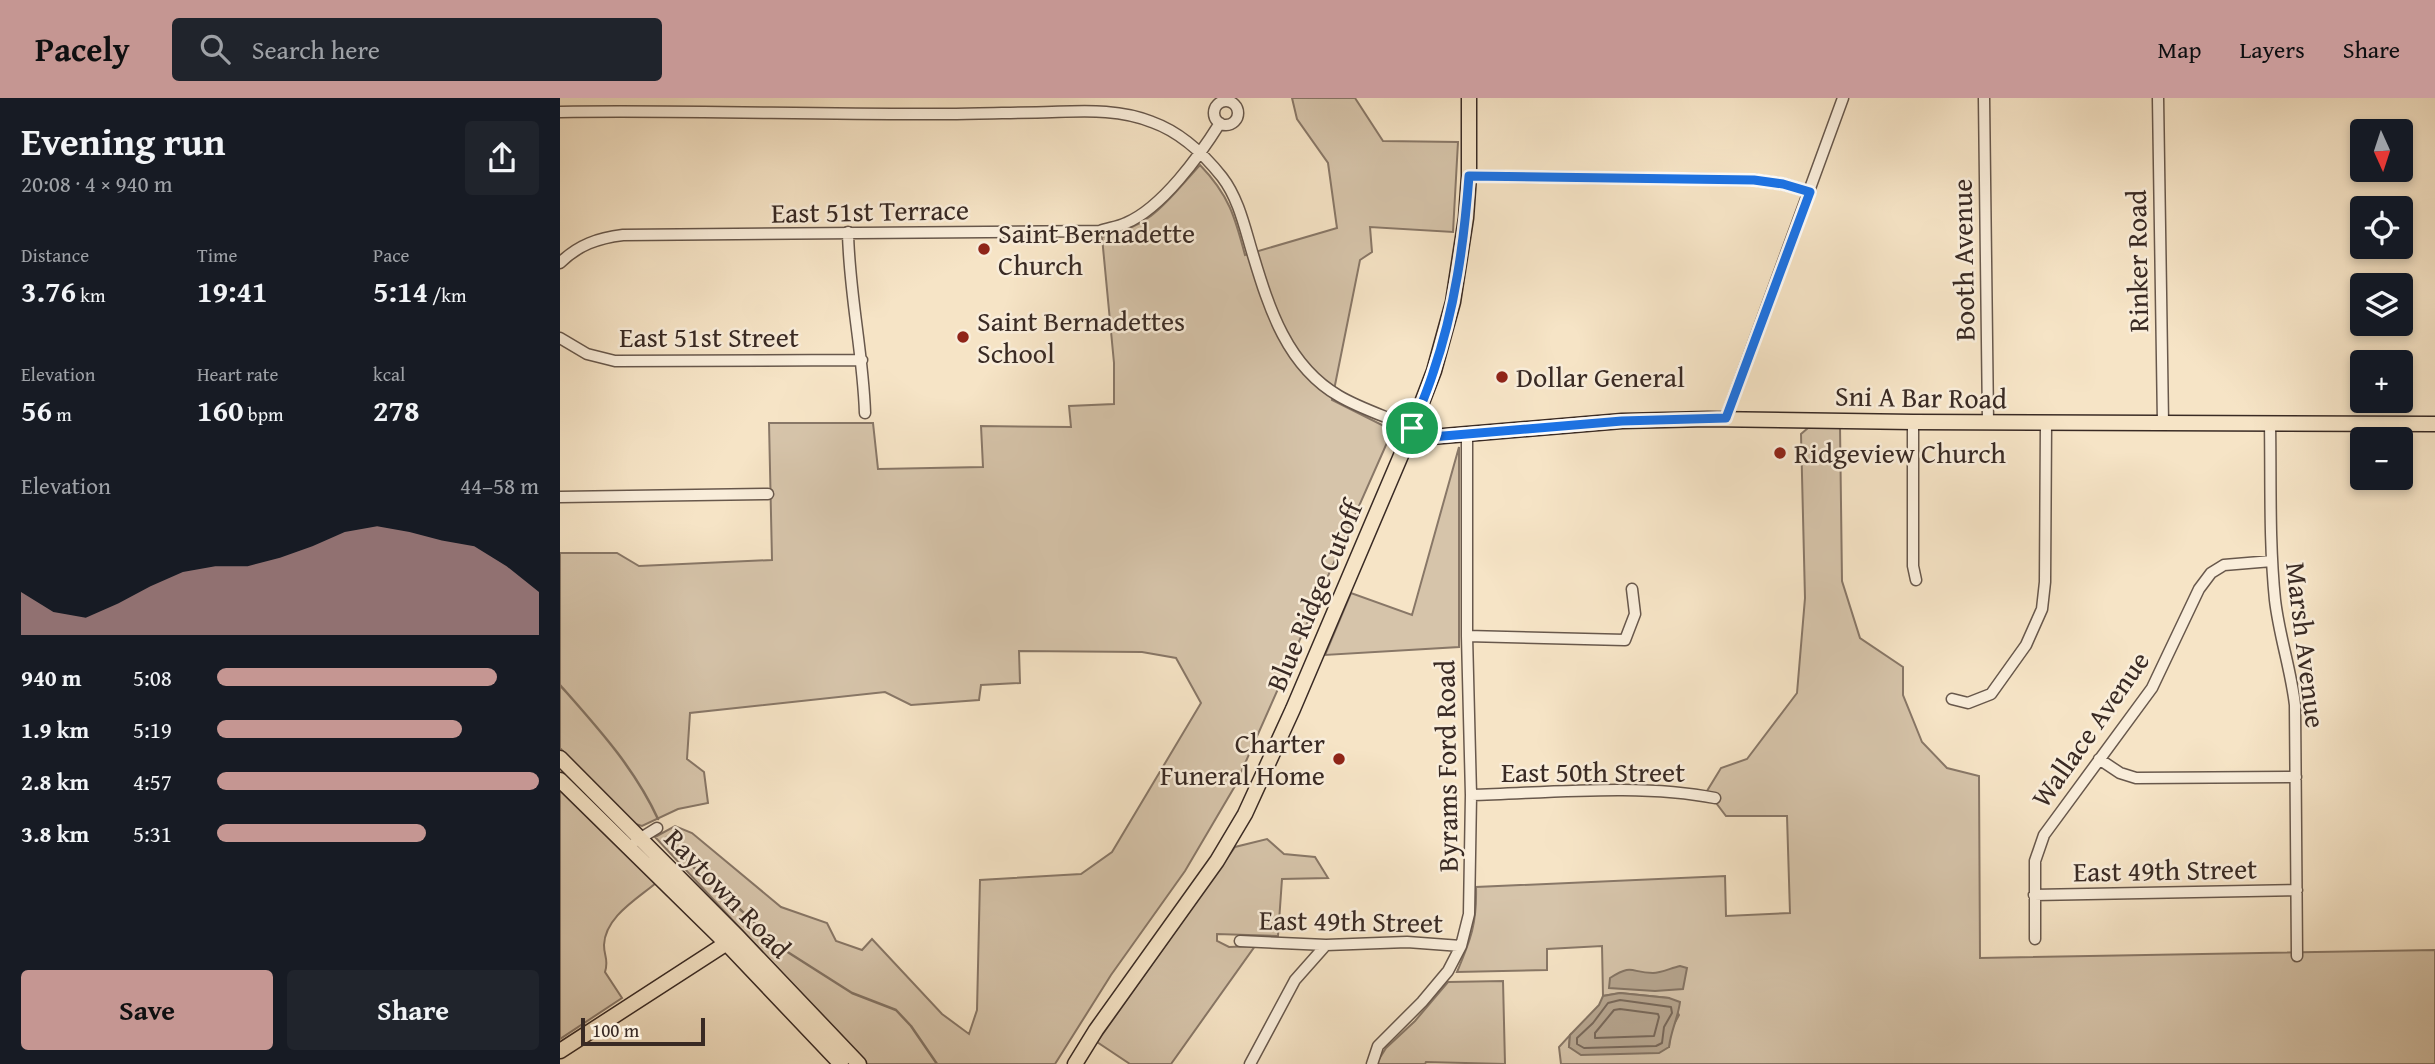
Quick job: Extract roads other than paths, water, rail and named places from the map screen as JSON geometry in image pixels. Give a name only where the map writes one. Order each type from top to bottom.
[{"type":"main road","name":"Blue Ridge Cutoff","points":[[1075,1064],[1096,1030],[1217,861],[1245,814],[1293,709],[1410,433],[1434,371],[1453,302],[1462,253],[1469,176],[1469,98]]},
{"type":"main road","name":"Sni A Bar Road","points":[[1410,433],[1467,434],[1622,421],[1726,418],[1913,422],[2435,424]]},
{"type":"main road","name":"Raytown Road","points":[[560,758],[634,842],[859,1064]]},
{"type":"main road","name":"Raytown Road","points":[[560,780],[634,842]]},
{"type":"main road","name":"Raytown Road","points":[[732,940],[841,1064]]},
{"type":"main road","points":[[560,1051],[732,940]]},
{"type":"street","points":[[1092,98],[1092,111]]},
{"type":"street","points":[[1726,418],[1843,98]]},
{"type":"street","name":"Booth Avenue","points":[[1984,98],[1988,422]]},
{"type":"street","name":"Rinker Road","points":[[2158,98],[2162,423]]},
{"type":"street","name":"Sni A Bar Road","points":[[560,112],[950,114],[1092,111],[1151,121],[1179,135],[1201,153],[1223,178],[1239,207],[1268,303],[1280,332],[1293,353],[1314,376],[1338,395],[1410,433]]},
{"type":"street","name":"East 51st Terrace","points":[[560,263],[580,246],[601,238],[623,235],[1100,231],[1126,223],[1147,211],[1201,153],[1220,123]]},
{"type":"street","points":[[1469,176],[1754,180],[1783,184],[1810,192]]},
{"type":"street","points":[[848,232],[852,302],[862,360],[865,413]]},
{"type":"street","name":"East 51st Street","points":[[560,338],[587,354],[615,361],[862,360]]},
{"type":"street","points":[[1913,422],[1913,566],[1916,580]]},
{"type":"street","points":[[1952,699],[1968,703],[1991,694],[2025,645],[2042,608],[2045,582],[2046,423]]},
{"type":"street","name":"Marsh Avenue","points":[[2270,423],[2275,604],[2292,678],[2295,705],[2297,956]]},
{"type":"street","name":"Byrams Ford Road","points":[[1372,1064],[1378,1046],[1422,1002],[1448,971],[1461,946],[1469,914],[1471,795],[1467,636],[1467,434]]},
{"type":"street","points":[[560,497],[768,494]]},
{"type":"street","name":"Wallace Avenue","points":[[2035,939],[2035,861],[2044,835],[2152,688],[2199,589],[2210,573],[2224,565],[2272,561]]},
{"type":"street","points":[[1467,636],[1625,639],[1635,614],[1632,589]]},
{"type":"street","points":[[2099,759],[2120,773],[2136,778],[2296,777]]},
{"type":"street","name":"East 50th Street","points":[[1471,795],[1644,790],[1689,792],[1715,798]]},
{"type":"street","points":[[634,842],[657,828]]},
{"type":"street","name":"East 49th Street","points":[[2034,895],[2297,890]]},
{"type":"street","name":"East 49th Street","points":[[1240,941],[1326,944],[1407,942],[1461,946]]},
{"type":"street","points":[[1250,1064],[1294,981],[1326,944]]},
{"type":"water","points":[[1680,966],[1687,968],[1683,989],[1655,991],[1609,988],[1610,978],[1624,971],[1656,973]]},
{"type":"water","points":[[1620,993],[1669,998],[1680,1002],[1669,1047],[1659,1053],[1581,1055],[1569,1047],[1570,1035],[1599,1005],[1603,996]]},
{"type":"waterway","points":[[560,685],[626,765],[658,819]]},
{"type":"waterway","points":[[667,837],[690,864],[786,951],[852,993],[896,1010],[911,1026],[937,1064]]},
{"type":"place","name":"Saint Bernadette Church","points":[[984,249]]},
{"type":"place","name":"Saint Bernadettes School","points":[[963,337]]},
{"type":"place","name":"Dollar General","points":[[1502,377]]},
{"type":"place","name":"Ridgeview Church","points":[[1780,453]]},
{"type":"place","name":"Charter Funeral Home","points":[[1339,759]]}]
